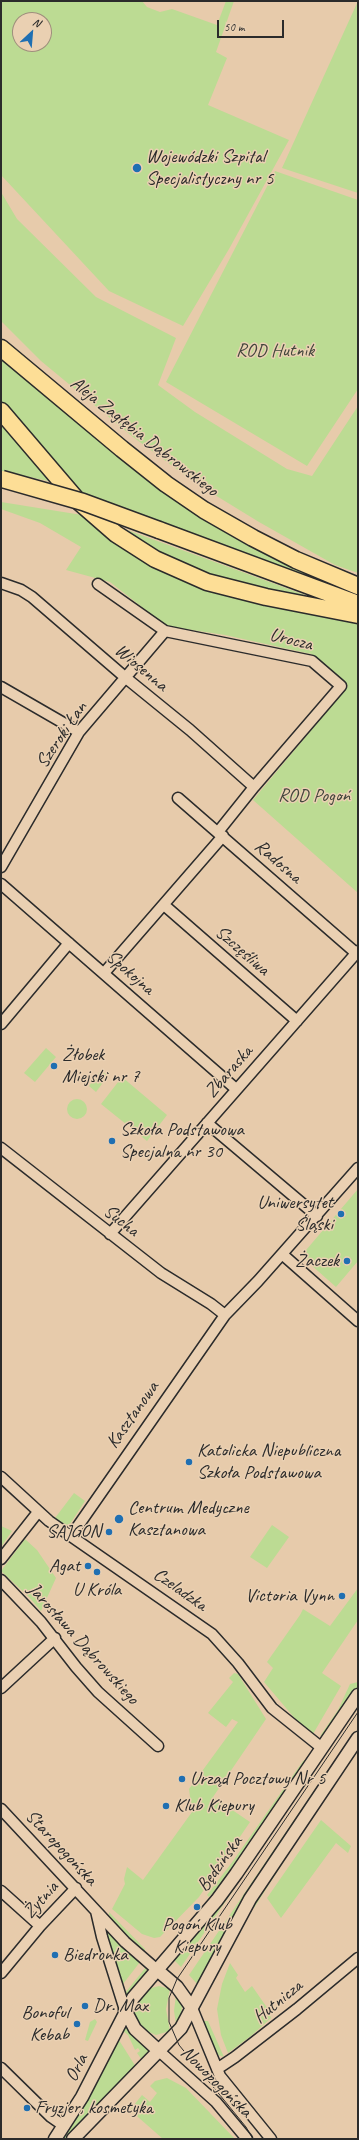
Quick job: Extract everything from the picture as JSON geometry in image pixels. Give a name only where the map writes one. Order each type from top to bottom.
[{"type":"main road","points":[[1,340],[30,373]]},
{"type":"main road","name":"Aleja Zagłębia Dąbrowskiego","points":[[1,348],[166,484],[204,510],[296,560],[358,586]]},
{"type":"main road","points":[[1,411],[77,500],[116,534],[139,550],[174,568],[207,582],[266,597],[358,615]]},
{"type":"main road","points":[[2,479],[83,502],[358,604]]},
{"type":"street","name":"Wiosenna","points":[[1,583],[21,590],[32,597],[254,786]]},
{"type":"street","name":"Urocza","points":[[98,584],[164,630],[312,660],[341,686],[254,786],[220,834],[164,905],[104,973]]},
{"type":"street","name":"Szeroki Łan","points":[[1,867],[79,732],[126,678],[164,630]]},
{"type":"street","points":[[1,687],[79,732]]},
{"type":"street","name":"Radosna","points":[[178,798],[357,952]]},
{"type":"street","name":"Spokojna","points":[[1,884],[236,1089]]},
{"type":"street","name":"Szczęśliwa","points":[[164,905],[296,1021]]},
{"type":"street","points":[[1,1024],[69,943]]},
{"type":"street","name":"Zbaraska","points":[[110,1234],[357,952]]},
{"type":"street","points":[[207,1123],[317,1216]]},
{"type":"street","name":"Sucha","points":[[1,1148],[161,1274],[211,1304],[225,1315]]},
{"type":"street","name":"Kasztanowa","points":[[71,1536],[225,1315],[317,1216],[358,1168]]},
{"type":"street","points":[[282,1254],[358,1321]]},
{"type":"street","name":"Czeladzka","points":[[1,1477],[38,1512],[212,1634],[238,1662],[272,1708],[322,1748]]},
{"type":"street","points":[[1,1559],[38,1512]]},
{"type":"street","name":"Jarosława Dąbrowskiego","points":[[1,1580],[24,1603],[98,1692],[158,1746]]},
{"type":"street","points":[[1,1688],[54,1638]]},
{"type":"street","name":"Będzińska","points":[[125,2010],[156,1969],[217,1900],[358,1695]]},
{"type":"street","points":[[73,2139],[181,2028],[248,1902],[358,1738]]},
{"type":"street","name":"Staropogońska","points":[[1,1809],[125,1942],[156,1969]]},
{"type":"street","name":"Żytnia","points":[[1,1973],[40,1926],[76,1888]]},
{"type":"street","points":[[1,1891],[40,1926]]},
{"type":"street","name":"Staropogońska","points":[[96,1910],[102,1937],[125,2010]]},
{"type":"street","name":"Hutnicza","points":[[217,2069],[297,2009],[358,1958]]},
{"type":"street","points":[[156,1969],[178,1987],[192,2008]]},
{"type":"street","name":"Nowopogońska","points":[[192,2008],[217,2069],[226,2085],[271,2139]]},
{"type":"street","points":[[125,2010],[135,2029],[159,2051]]},
{"type":"street","name":"Orla","points":[[55,2139],[82,2097],[125,2010]]},
{"type":"street","name":"Nowopogońska","points":[[159,2051],[216,2102],[247,2139]]},
{"type":"street","points":[[1,2068],[50,2117],[64,2126]]},
{"type":"green space","name":"Wojewódzki Szpital Specjalistyczny nr 5","points":[[1,1],[142,1],[147,7],[160,12],[172,9],[217,25],[226,1],[234,1],[216,52],[227,58],[208,105],[289,140],[229,249],[183,326],[109,291],[1,175]]},
{"type":"green space","points":[[358,1],[358,193],[282,168]]},
{"type":"green space","name":"ROD Hutnik","points":[[275,171],[358,200],[358,389],[307,466],[166,382]]},
{"type":"green space","points":[[1,192],[17,219],[96,297],[176,338],[158,385],[195,412],[287,469],[312,476],[358,406],[358,573],[335,565],[259,522],[197,484],[133,437],[41,361],[1,321]]},
{"type":"green space","points":[[1,355],[175,498],[358,592],[358,598],[192,536],[147,516],[75,491],[33,437],[1,403]]},
{"type":"green space","points":[[1,420],[53,482],[1,471]]},
{"type":"green space","name":"ROD Pogoń","points":[[1,502],[82,515],[132,554],[358,619],[358,893],[253,800],[348,686],[311,654],[225,635],[166,626],[110,582],[66,570],[81,547],[40,523],[1,509]]},
{"type":"green space","points":[[119,527],[308,596],[312,599],[260,591],[183,568]]},
{"type":"green space","points":[[46,1048],[56,1057],[35,1082],[24,1073]]},
{"type":"green space","points":[[101,1070],[108,1076],[96,1092],[89,1086]]},
{"type":"green space","points":[[122,1077],[167,1115],[147,1141],[101,1104]]},
{"type":"green space","points":[[73,1099],[81,1099],[87,1105],[87,1113],[81,1119],[73,1119],[67,1113],[67,1105]]},
{"type":"green space","name":"Uniwersytet Śląski","points":[[358,1189],[358,1261],[336,1287],[301,1256]]},
{"type":"green space","points":[[74,1493],[85,1501],[70,1524],[66,1525],[55,1518]]},
{"type":"green space","points":[[272,1525],[289,1537],[267,1568],[250,1557]]},
{"type":"green space","points":[[1,1526],[12,1531],[1,1547]]},
{"type":"green space","points":[[25,1539],[37,1550],[56,1578],[41,1611],[29,1597],[1,1571]]},
{"type":"green space","points":[[358,1588],[358,1620],[322,1673],[341,1686],[313,1734],[297,1721],[264,1682],[273,1668],[267,1662],[303,1609],[330,1626]]},
{"type":"green space","points":[[234,1673],[238,1674],[266,1719],[213,1797],[250,1822],[199,1897],[160,1937],[154,1938],[142,1934],[112,1909],[125,1884],[124,1879],[127,1867],[143,1880],[192,1812],[189,1789],[238,1722],[232,1719],[226,1727],[208,1713],[233,1682],[229,1678]]},
{"type":"green space","points":[[358,1682],[358,1686],[326,1733],[320,1736],[338,1710],[350,1684]]},
{"type":"green space","points":[[307,1759],[225,1880],[209,1897],[207,1895],[233,1861],[303,1761]]},
{"type":"green space","points":[[316,1766],[317,1767],[181,1967],[173,1959]]},
{"type":"green space","points":[[326,1773],[327,1774],[247,1894],[198,1985],[189,1975]]},
{"type":"green space","points":[[321,1820],[351,1846],[348,1853],[336,1843],[281,1918],[267,1898]]},
{"type":"green space","points":[[283,1860],[284,1861],[254,1908],[254,1903]]},
{"type":"green space","points":[[109,1912],[145,1949],[145,1951],[118,1927],[109,1915]]},
{"type":"green space","points":[[101,1924],[140,1962],[123,1984],[108,1942]]},
{"type":"green space","points":[[230,1963],[238,1975],[236,1978],[245,1992],[252,1986],[268,2009],[271,2018],[251,2036],[228,2053],[221,2035],[217,2009],[222,1984]]},
{"type":"green space","points":[[146,1967],[147,1972],[127,1997],[125,1993]]},
{"type":"green space","points":[[159,1986],[170,1989],[166,2009],[170,2031],[156,2035],[142,2029],[134,2018],[134,2009],[148,1989]]},
{"type":"green space","points":[[176,1995],[180,1999],[182,2006],[181,2015],[176,2024],[174,2011]]},
{"type":"green space","points":[[95,2019],[97,2022],[88,2041],[85,2040],[90,2022]]},
{"type":"green space","points":[[203,2021],[208,2021],[224,2057],[218,2055],[215,2051]]},
{"type":"green space","points":[[124,2026],[150,2050],[142,2060],[137,2053],[140,2051],[138,2048],[135,2050],[128,2035],[122,2030]]},
{"type":"green space","points":[[117,2037],[136,2067],[66,2139],[61,2139]]},
{"type":"green space","points":[[167,2078],[186,2088],[235,2139],[163,2139],[130,2110],[142,2095],[150,2102],[157,2093],[150,2086],[155,2081]]},
{"type":"tram line","points":[[253,2139],[246,2127],[179,2045],[169,2022],[169,1998],[177,1979],[358,1712]]},
{"type":"place","name":"Wojewódzki Szpital Specjalistyczny nr 5","points":[[137,168]]},
{"type":"place","name":"Żłobek Miejski nr 7","points":[[54,1066]]},
{"type":"place","name":"Szkoła Podstawowa Specjalna nr 30","points":[[112,1141]]},
{"type":"place","name":"Uniwersytet Śląski","points":[[341,1214]]},
{"type":"place","name":"Żaczek","points":[[347,1261]]},
{"type":"place","name":"Katolicka Niepubliczna Szkoła Podstawowa","points":[[189,1462]]},
{"type":"place","name":"Centrum Medyczne Kasztanowa","points":[[119,1519]]},
{"type":"place","name":"SAJGON","points":[[109,1532]]},
{"type":"place","name":"Agat","points":[[88,1566]]},
{"type":"place","name":"U Króla","points":[[97,1572]]},
{"type":"place","name":"Victoria Vynn","points":[[342,1596]]},
{"type":"place","name":"Urząd Pocztowy Nr 5","points":[[182,1779]]},
{"type":"place","name":"Klub Kiepury","points":[[166,1806]]},
{"type":"place","name":"Pogoń Klub Kiepury","points":[[197,1907]]},
{"type":"place","name":"Biedronka","points":[[55,1955]]},
{"type":"place","name":"Dr. Max","points":[[85,2006]]},
{"type":"place","name":"Bonoful Kebab","points":[[77,2024]]},
{"type":"place","name":"Fryzjer, kosmetyka","points":[[27,2108]]}]
